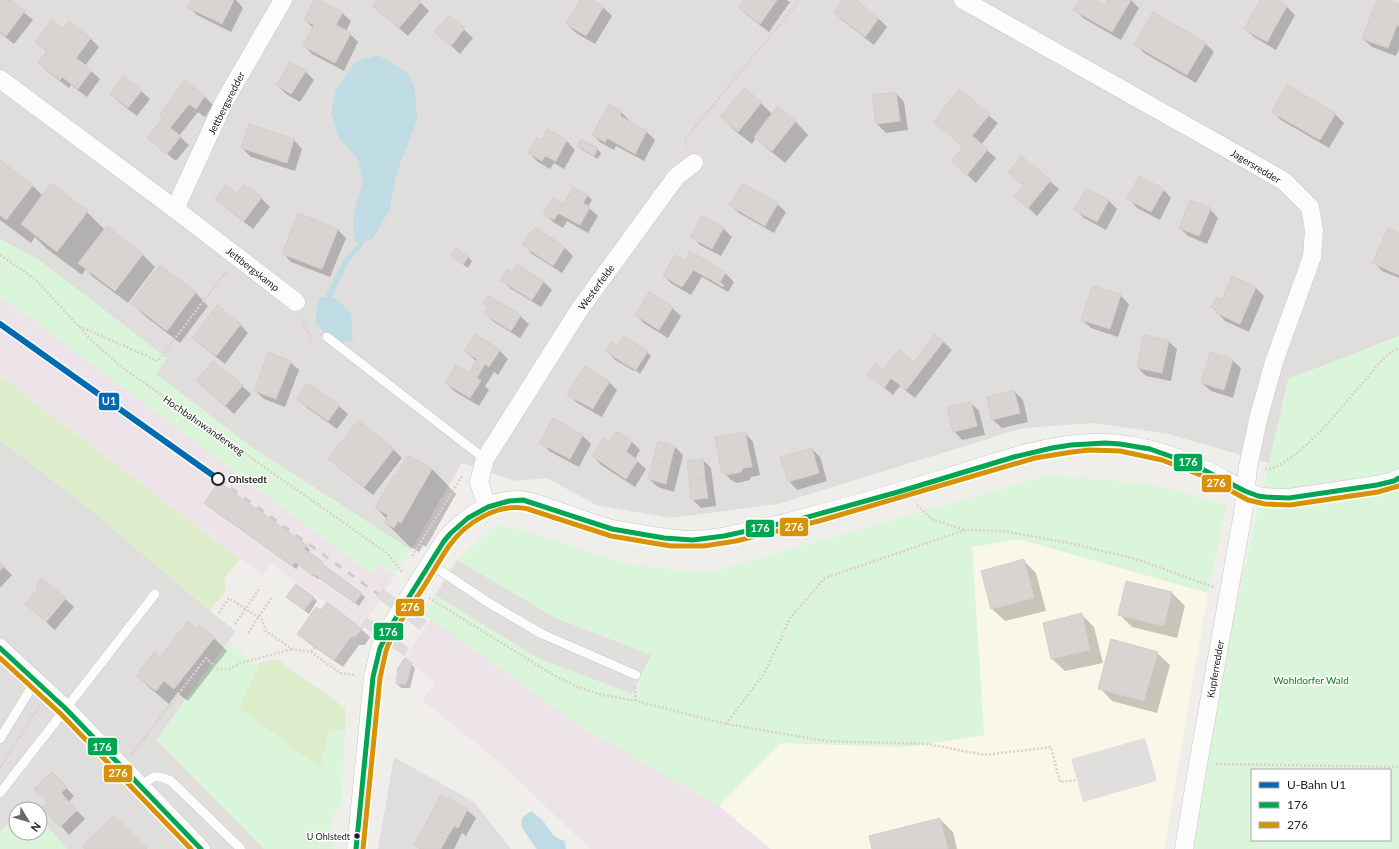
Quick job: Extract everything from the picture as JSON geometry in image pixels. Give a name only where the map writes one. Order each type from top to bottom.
[{"type":"street","name":"Jettbergsredder","points":[[175,209],[224,102],[283,0]]},
{"type":"street","name":"Jagersredder","points":[[963,0],[1256,164],[1284,181],[1310,207],[1314,230],[1312,257],[1274,362],[1258,420],[1248,467],[1245,490]]},
{"type":"street","name":"Jettbergskamp","points":[[0,79],[175,209],[296,302]]},
{"type":"street","name":"Westerfelde","points":[[487,507],[479,482],[484,462],[579,310],[676,177],[694,164]]},
{"type":"street","points":[[356,849],[372,677],[382,643],[414,586],[453,531],[474,514],[487,507],[504,502],[520,500],[532,502],[607,528],[693,540],[720,537],[764,528],[904,491],[984,465],[1035,451],[1090,443],[1135,446],[1167,454],[1205,470],[1258,496],[1274,498],[1289,498],[1377,485],[1394,481],[1399,478]]},
{"type":"street","name":"Kupferredder","points":[[1184,849],[1243,513],[1245,490]]},
{"type":"street","points":[[0,648],[66,709],[201,849]]},
{"type":"lane","points":[[326,337],[484,462]]},
{"type":"lane","points":[[429,563],[489,603],[542,634],[636,675]]},
{"type":"lane","points":[[0,793],[155,594]]},
{"type":"lane","points":[[0,739],[36,680]]},
{"type":"lane","points":[[142,787],[152,777],[159,776],[171,781],[241,849]]},
{"type":"path","points":[[694,164],[685,139],[800,0]]},
{"type":"path","name":"Hochbahnwanderweg","points":[[0,255],[35,279],[93,342],[122,368],[388,553],[414,586],[430,598],[556,676],[578,687],[603,695],[636,701],[726,724],[827,741],[927,744],[985,755],[1051,746],[1060,782],[1077,780]]},
{"type":"path","points":[[77,325],[158,361],[237,257]]},
{"type":"path","points":[[296,302],[305,327],[316,346],[326,337]]},
{"type":"path","points":[[1248,467],[1269,470],[1286,461],[1305,446],[1382,360],[1399,348]]},
{"type":"path","points":[[411,558],[460,477],[484,462]]},
{"type":"path","points":[[904,491],[932,519],[965,530],[1004,531],[1074,544],[1139,560],[1229,593]]},
{"type":"path","points":[[726,724],[763,675],[790,618],[825,578],[965,530]]},
{"type":"path","points":[[235,624],[260,588]]},
{"type":"path","points":[[248,633],[272,597]]},
{"type":"path","points":[[219,613],[229,598],[262,620],[266,631],[292,649]]},
{"type":"path","points":[[311,652],[315,647]]},
{"type":"path","points":[[122,766],[206,658],[218,669],[229,669],[242,663],[292,649],[311,652],[340,673],[372,677]]},
{"type":"path","points":[[0,768],[39,706],[49,693]]},
{"type":"path","points":[[1198,764],[1399,766]]},
{"type":"shaded area","points":[[0,0],[1399,0],[1399,336],[1289,379],[1269,463],[1168,434],[1094,423],[1023,428],[778,504],[670,518],[596,505],[547,478],[516,481],[462,463],[411,550],[250,446],[156,374],[166,358],[39,260],[0,239]]},
{"type":"shaded area","points":[[0,298],[35,321],[371,574],[378,564],[395,575],[363,627],[361,628],[327,602],[271,564],[262,575],[0,376]]},
{"type":"shaded area","points":[[0,440],[91,510],[210,611],[236,631],[156,740],[264,849],[67,849],[48,827],[48,801],[8,801],[8,823],[0,832]]},
{"type":"shaded area","points":[[1019,539],[1208,593],[1164,849],[771,849],[719,806],[781,743],[906,747],[984,735],[972,547]]},
{"type":"shaded area","points":[[457,560],[556,618],[651,655],[632,694],[538,658],[435,595]]},
{"type":"shaded area","points":[[145,574],[188,608],[132,678],[115,665],[87,699],[62,678]]},
{"type":"shaded area","points":[[431,618],[585,729],[719,806],[771,849],[590,849],[505,767],[422,700],[435,683],[405,658]]},
{"type":"shaded area","points":[[46,707],[71,735],[6,797],[9,801],[8,823],[0,832],[0,775]]},
{"type":"shaded area","points":[[1145,738],[1157,781],[1083,802],[1071,759]]},
{"type":"shaded area","points":[[166,750],[264,849],[213,849],[146,782],[143,778]]},
{"type":"shaded area","points":[[394,757],[474,802],[511,849],[378,849]]},
{"type":"green space","points":[[0,239],[39,260],[167,358],[156,374],[250,446],[411,550],[395,575],[379,564],[371,574],[35,321],[0,298]]},
{"type":"green space","name":"Wohldorfer Wald","points":[[1399,336],[1399,849],[1181,849],[1288,379]]},
{"type":"green space","points":[[0,376],[240,559],[224,578],[226,590],[210,611],[91,510],[0,440]]},
{"type":"green space","points":[[1049,475],[1153,484],[1227,505],[1208,593],[1019,539],[972,547],[984,735],[906,747],[781,743],[719,806],[585,729],[424,614],[435,595],[538,658],[632,694],[651,655],[556,618],[457,560],[496,525],[527,531],[626,564],[707,573]]},
{"type":"green space","points":[[228,642],[259,666],[239,708],[320,768],[330,729],[345,730],[342,802],[331,821],[334,849],[264,849],[156,740]]},
{"type":"green space","points":[[277,659],[345,708],[345,730],[330,729],[320,768],[238,708],[259,666],[256,664]]},
{"type":"green space","points":[[8,823],[8,841],[48,841],[48,827],[67,849],[0,849],[0,832]]},
{"type":"water","points":[[378,55],[408,73],[415,89],[417,120],[397,172],[389,211],[373,238],[360,245],[355,240],[353,224],[356,205],[363,181],[357,158],[339,138],[331,113],[336,90],[355,62]]},
{"type":"water","points":[[320,297],[336,298],[351,314],[353,340],[337,344],[316,324],[316,311]]},
{"type":"water","points":[[531,811],[543,821],[555,836],[565,841],[566,849],[537,849],[535,847],[521,826],[522,818]]},
{"type":"pier","points":[[382,588],[427,621],[420,630],[376,597]]},
{"type":"pier","points":[[367,617],[409,648],[404,656],[361,625]]},
{"type":"building","points":[[0,0],[11,0],[25,11],[6,36],[0,32]]},
{"type":"building","points":[[191,0],[234,0],[222,24],[187,7]]},
{"type":"building","points":[[314,0],[319,0],[343,12],[336,25],[351,33],[335,63],[303,46],[314,25],[304,20]]},
{"type":"building","points":[[377,0],[419,0],[421,2],[399,28],[372,6]]},
{"type":"building","points":[[580,0],[593,0],[604,6],[586,36],[566,24]]},
{"type":"building","points":[[744,0],[777,0],[760,24],[738,8]]},
{"type":"building","points":[[843,0],[856,0],[879,18],[865,37],[834,13]]},
{"type":"building","points":[[1079,0],[1096,0],[1105,5],[1108,0],[1131,0],[1112,32],[1073,10]]},
{"type":"building","points":[[1260,0],[1277,0],[1287,6],[1267,42],[1244,29]]},
{"type":"building","points":[[1377,0],[1388,0],[1399,4],[1399,26],[1371,15]]},
{"type":"building","points":[[1153,12],[1206,43],[1187,75],[1134,45]]},
{"type":"building","points":[[449,15],[465,28],[451,46],[434,32]]},
{"type":"building","points":[[1371,15],[1397,25],[1388,48],[1362,39]]},
{"type":"building","points":[[52,20],[63,28],[69,21],[91,38],[76,58],[92,70],[78,89],[62,77],[60,80],[38,63],[47,51],[35,42]]},
{"type":"building","points":[[290,62],[306,71],[291,94],[276,85]]},
{"type":"building","points":[[124,76],[142,90],[128,108],[110,94]]},
{"type":"building","points":[[185,80],[205,96],[196,109],[189,104],[170,128],[181,136],[167,154],[147,138],[163,118],[159,115]]},
{"type":"building","points":[[1287,85],[1336,113],[1320,140],[1271,112]]},
{"type":"building","points":[[744,88],[762,102],[750,117],[732,102]]},
{"type":"building","points":[[959,89],[990,114],[972,136],[988,149],[967,175],[951,162],[963,146],[933,122]]},
{"type":"building","points":[[896,92],[900,121],[876,124],[872,95]]},
{"type":"building","points":[[732,102],[750,117],[738,132],[720,117]]},
{"type":"building","points":[[609,104],[622,111],[620,116],[647,131],[635,154],[607,138],[605,142],[592,135]]},
{"type":"building","points":[[778,106],[796,121],[784,136],[766,121]]},
{"type":"building","points":[[766,121],[784,136],[772,151],[754,137]]},
{"type":"building","points":[[249,124],[294,139],[287,163],[241,148]]},
{"type":"building","points":[[547,129],[567,140],[556,161],[545,156],[542,161],[528,153],[537,137],[541,140]]},
{"type":"building","points":[[581,139],[598,148],[594,156],[577,146]]},
{"type":"building","points":[[1021,156],[1051,180],[1028,208],[1014,197],[1023,186],[1008,173]]},
{"type":"building","points":[[0,160],[33,185],[6,220],[0,215]]},
{"type":"building","points":[[1139,176],[1164,189],[1151,212],[1127,199]]},
{"type":"building","points":[[51,183],[88,211],[57,252],[21,224]]},
{"type":"building","points":[[743,183],[778,203],[765,226],[729,205]]},
{"type":"building","points":[[226,184],[237,193],[244,184],[262,197],[244,221],[215,199]]},
{"type":"building","points":[[573,187],[588,195],[583,203],[569,195]]},
{"type":"building","points":[[1086,188],[1109,200],[1097,222],[1074,210]]},
{"type":"building","points":[[569,195],[590,207],[580,225],[558,213],[554,220],[543,214],[553,197],[564,204]]},
{"type":"building","points":[[1190,200],[1211,208],[1199,236],[1179,228]]},
{"type":"building","points":[[298,213],[338,229],[322,269],[282,254]]},
{"type":"building","points":[[702,215],[724,227],[712,249],[690,237]]},
{"type":"building","points":[[107,226],[143,254],[115,291],[78,263]]},
{"type":"building","points":[[535,227],[565,247],[553,266],[522,245]]},
{"type":"building","points":[[1388,228],[1399,233],[1399,275],[1372,263]]},
{"type":"building","points":[[456,248],[468,257],[463,265],[451,256]]},
{"type":"building","points":[[690,251],[726,272],[719,284],[694,269],[682,287],[663,276],[675,255],[685,260]]},
{"type":"building","points":[[517,264],[544,281],[532,300],[500,280],[507,269],[512,272]]},
{"type":"building","points":[[160,265],[196,292],[167,331],[131,303]]},
{"type":"building","points":[[1232,276],[1256,287],[1240,324],[1216,313],[1217,310],[1211,307],[1216,297],[1222,299]]},
{"type":"building","points":[[1092,286],[1121,294],[1110,329],[1081,320]]},
{"type":"building","points":[[649,292],[673,307],[659,330],[635,315]]},
{"type":"building","points":[[488,295],[521,315],[511,331],[484,314],[488,307],[483,303]]},
{"type":"building","points":[[217,305],[241,324],[216,356],[192,338]]},
{"type":"building","points":[[475,334],[500,350],[489,367],[485,364],[481,371],[473,366],[477,359],[464,351]]},
{"type":"building","points":[[935,334],[944,341],[906,390],[891,378],[884,388],[867,374],[875,363],[883,369],[899,350],[914,362]]},
{"type":"building","points":[[1143,335],[1169,340],[1162,373],[1137,368]]},
{"type":"building","points":[[623,336],[637,344],[625,364],[605,351],[611,342],[617,346]]},
{"type":"building","points":[[637,344],[648,351],[636,370],[625,364]]},
{"type":"building","points":[[268,352],[291,361],[276,399],[254,391]]},
{"type":"building","points":[[1210,352],[1233,359],[1224,390],[1201,383]]},
{"type":"building","points":[[213,361],[243,385],[225,406],[196,381]]},
{"type":"building","points":[[456,365],[469,373],[473,366],[481,371],[477,378],[481,381],[470,398],[445,383]]},
{"type":"building","points":[[584,366],[610,381],[601,395],[576,380]]},
{"type":"building","points":[[576,380],[601,395],[593,409],[567,395]]},
{"type":"building","points":[[308,383],[340,405],[328,421],[296,399]]},
{"type":"building","points":[[1014,390],[1020,413],[992,420],[987,397]]},
{"type":"building","points":[[971,402],[977,426],[953,432],[947,407]]},
{"type":"building","points":[[553,418],[583,435],[570,459],[539,443]]},
{"type":"building","points":[[358,420],[394,449],[364,487],[328,459]]},
{"type":"building","points":[[617,431],[632,441],[626,452],[638,460],[626,479],[592,456],[603,438],[610,442]]},
{"type":"building","points":[[745,432],[752,467],[743,468],[741,472],[727,475],[721,472],[715,437]]},
{"type":"building","points":[[658,441],[675,446],[670,465],[653,460]]},
{"type":"building","points":[[812,448],[819,473],[788,482],[780,457]]},
{"type":"building","points":[[408,455],[432,469],[401,523],[398,521],[394,528],[384,522],[388,515],[375,508],[394,475],[396,476]]},
{"type":"building","points":[[703,459],[705,478],[689,480],[687,461]]},
{"type":"building","points":[[653,460],[670,465],[666,484],[648,479]]},
{"type":"building","points":[[705,478],[708,498],[691,500],[689,480]]},
{"type":"building","points":[[219,482],[307,545],[292,566],[204,503]]},
{"type":"building","points":[[304,549],[362,593],[355,603],[314,574],[313,576],[295,562]]},
{"type":"building","points":[[1024,559],[1034,598],[991,609],[981,571]]},
{"type":"building","points":[[0,562],[4,566],[0,571]]},
{"type":"building","points":[[42,578],[66,598],[46,622],[25,604],[38,588],[36,586]]},
{"type":"building","points":[[1126,581],[1172,592],[1164,626],[1118,615]]},
{"type":"building","points":[[296,584],[314,597],[304,610],[286,597]]},
{"type":"building","points":[[327,602],[361,628],[363,627],[356,636],[351,637],[334,660],[297,634],[316,607],[321,610]]},
{"type":"building","points":[[1082,613],[1090,650],[1051,659],[1043,623]]},
{"type":"building","points":[[188,621],[197,628],[199,625],[215,637],[174,689],[164,681],[156,691],[136,676],[154,652],[160,657]]},
{"type":"building","points":[[1111,639],[1158,652],[1144,701],[1098,689]]},
{"type":"building","points":[[405,658],[412,663],[406,684],[396,684],[398,668]]},
{"type":"building","points":[[52,772],[67,787],[61,793],[77,810],[60,827],[48,814],[48,801],[46,801],[34,789]]},
{"type":"building","points":[[441,795],[468,809],[458,828],[454,826],[448,836],[426,823]]},
{"type":"building","points":[[114,815],[147,848],[146,849],[85,849],[82,846]]},
{"type":"building","points":[[940,818],[948,849],[872,849],[869,836]]},
{"type":"building","points":[[426,823],[448,836],[441,849],[421,849],[414,845]]},
{"type":"waterway","points":[[328,298],[346,261],[360,245]]},
{"type":"railway","points":[[218,479],[378,594]]},
{"type":"metro line","name":"U1","points":[[0,324],[218,479]]},
{"type":"transit line","name":"176","points":[[356,849],[373,677],[380,648],[394,621],[444,541],[468,518],[488,507],[509,501],[523,500],[612,529],[664,538],[693,540],[724,536],[797,520],[898,492],[1014,457],[1052,448],[1071,445],[1105,443],[1150,449],[1192,464],[1245,491],[1258,496],[1266,497],[1289,498],[1377,485],[1394,481],[1399,478]]},
{"type":"transit line","name":"276","points":[[363,849],[380,678],[389,643],[442,556],[456,537],[474,522],[495,511],[506,508],[528,509],[611,536],[671,546],[704,546],[736,541],[819,521],[1035,458],[1090,450],[1120,451],[1162,460],[1203,476],[1248,500],[1265,504],[1290,505],[1378,492],[1399,486]]},
{"type":"transit line","name":"176","points":[[0,648],[66,709],[201,849]]},
{"type":"transit line","name":"276","points":[[0,658],[61,714],[191,849]]},
{"type":"place","name":"Ohlstedt","points":[[218,479]]},
{"type":"place","name":"U Ohlstedt","points":[[357,836]]}]
